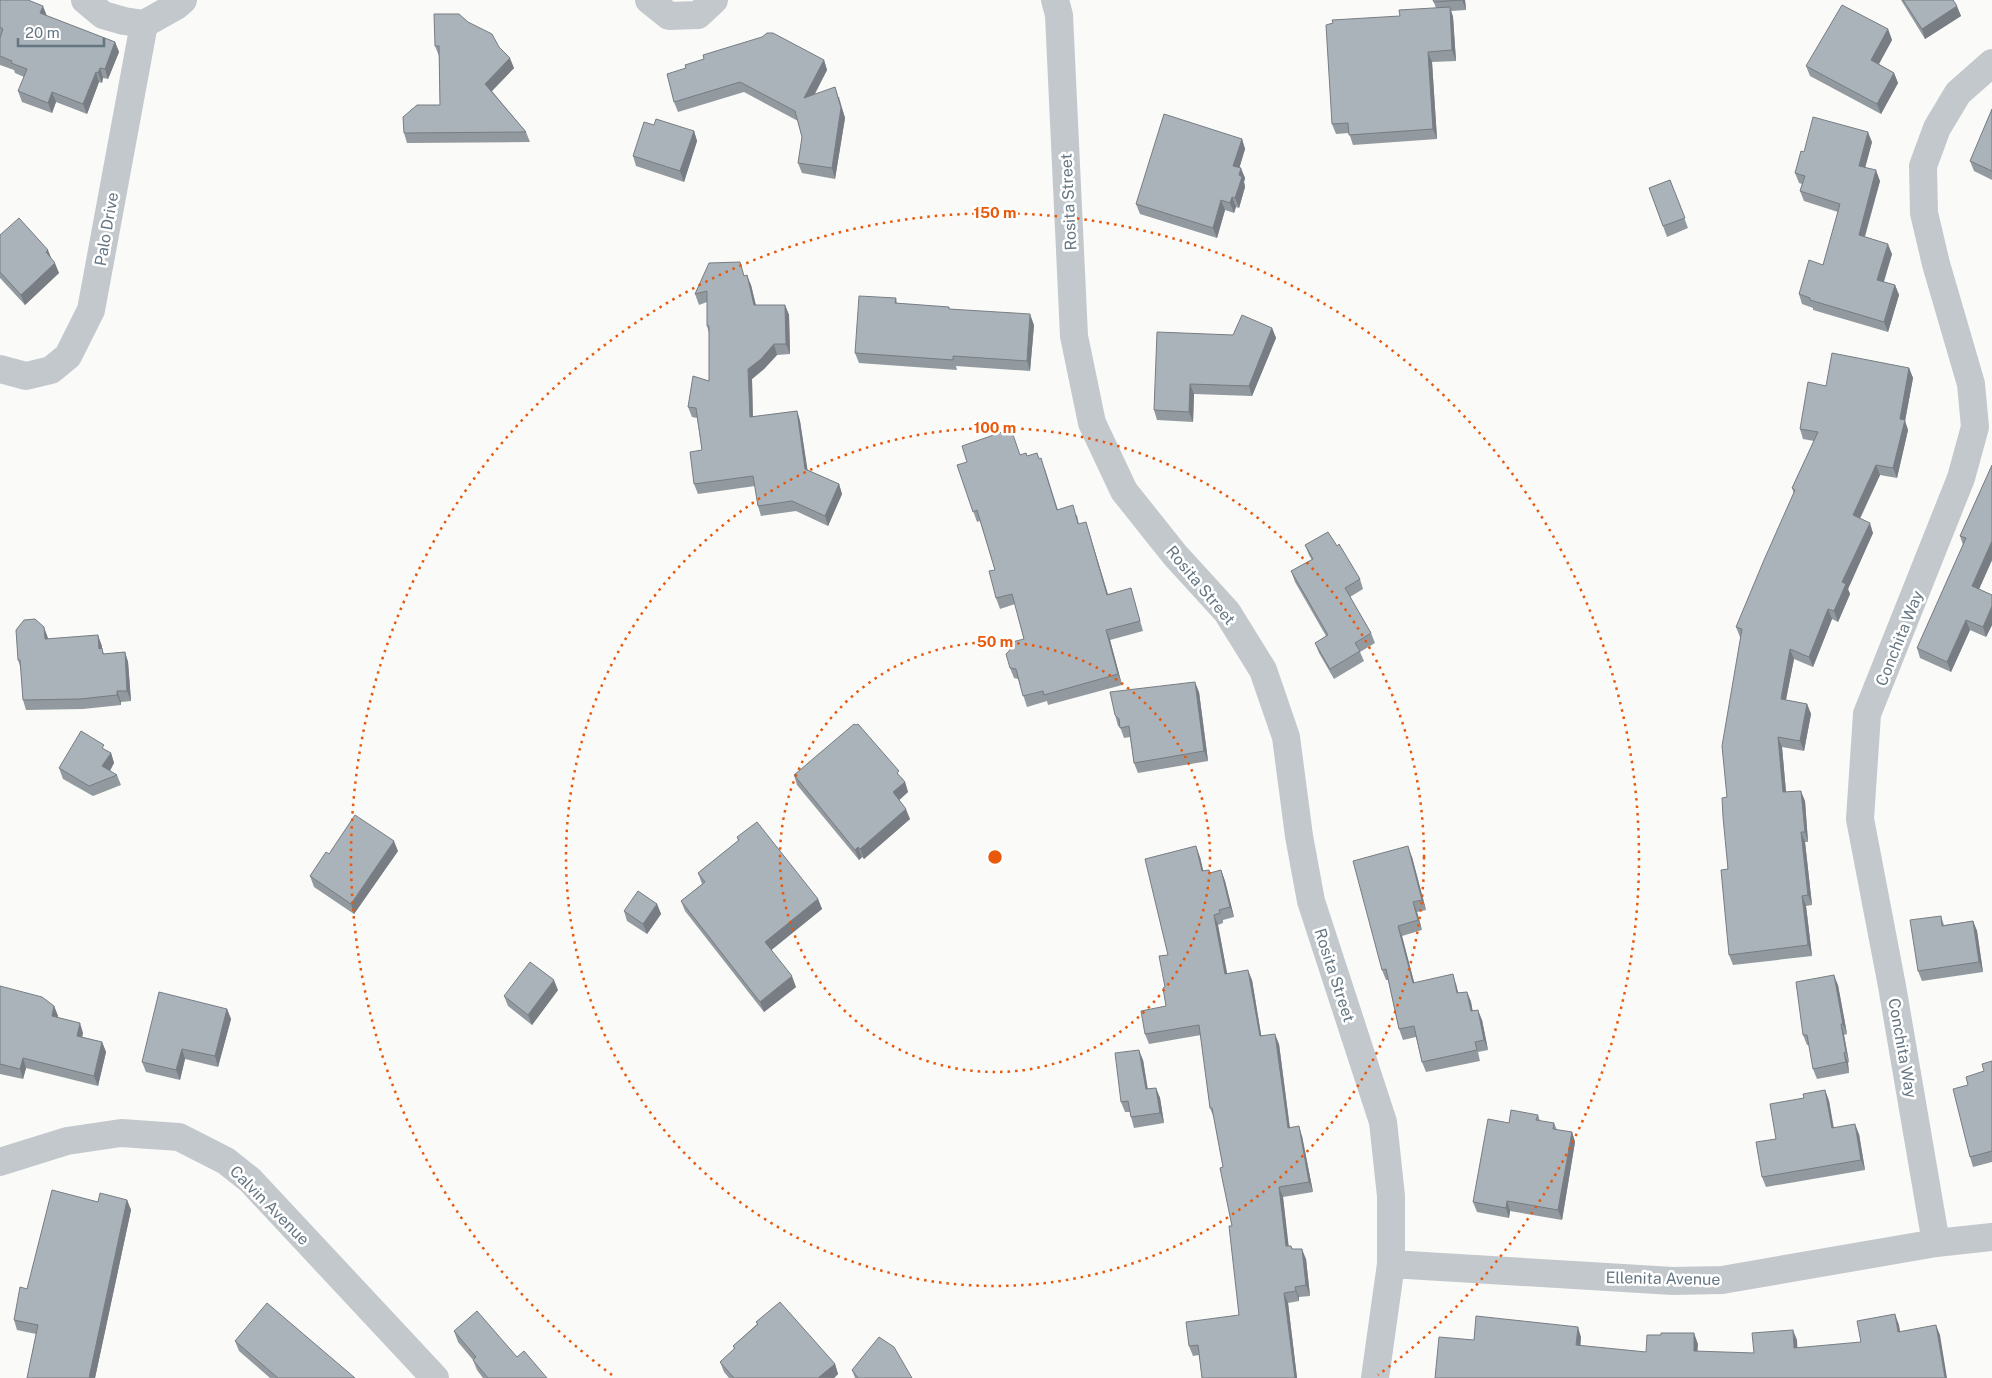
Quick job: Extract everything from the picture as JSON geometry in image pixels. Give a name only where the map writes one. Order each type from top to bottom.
[{"type":"street","points":[[85,0],[103,14],[124,21],[144,24],[183,0]]},
{"type":"street","points":[[648,0],[669,16],[698,15],[714,0]]},
{"type":"street","name":"Rosita Street","points":[[1055,0],[1059,15],[1074,336],[1092,423],[1124,491],[1175,555],[1227,612],[1263,670],[1286,737],[1299,836],[1311,902],[1383,1122],[1391,1196],[1391,1264],[1375,1378]]},
{"type":"street","name":"Palo Drive","points":[[0,369],[26,376],[50,370],[68,356],[91,310],[144,24]]},
{"type":"street","name":"Conchita Way","points":[[1936,1244],[1892,986],[1860,819],[1868,714],[1961,478],[1975,427],[1971,384],[1936,264],[1924,213],[1924,166],[1937,128],[1958,93],[1992,63]]},
{"type":"street","name":"Calvin Avenue","points":[[0,1162],[67,1141],[121,1133],[179,1137],[226,1162],[250,1180],[435,1378]]},
{"type":"street","name":"Ellenita Avenue","points":[[1391,1264],[1673,1281],[1722,1280],[1936,1244],[1992,1237]]},
{"type":"building","points":[[0,0],[28,0],[43,6],[40,13],[115,42],[105,69],[100,68],[98,73],[96,72],[83,104],[52,92],[48,103],[18,91],[27,69],[11,63],[12,61],[0,56],[0,38],[3,29],[0,27]]},
{"type":"building","points":[[1433,0],[1462,0],[1434,2]]},
{"type":"building","points":[[1903,0],[1953,0],[1957,6],[1922,29]]},
{"type":"building","points":[[1842,5],[1888,29],[1871,60],[1894,73],[1877,104],[1806,66]]},
{"type":"building","points":[[1450,7],[1452,50],[1428,52],[1433,129],[1349,135],[1348,123],[1332,124],[1326,25],[1333,23],[1332,20],[1400,16],[1399,10]]},
{"type":"building","points":[[434,14],[459,14],[468,22],[492,34],[499,47],[510,58],[485,84],[526,132],[404,133],[403,117],[417,105],[440,105],[439,46],[435,46]]},
{"type":"building","points":[[767,33],[773,33],[824,60],[804,98],[835,87],[841,108],[832,168],[798,163],[802,137],[795,111],[740,82],[674,102],[667,74],[686,68],[685,65],[704,59],[703,55],[762,37]]},
{"type":"building","points":[[1992,109],[1992,171],[1970,161]]},
{"type":"building","points":[[1164,114],[1242,139],[1233,166],[1241,168],[1239,175],[1242,177],[1235,198],[1232,197],[1230,203],[1221,200],[1213,228],[1136,204]]},
{"type":"building","points":[[1813,117],[1868,132],[1859,166],[1876,170],[1859,235],[1888,244],[1877,280],[1895,285],[1884,322],[1810,300],[1810,298],[1799,294],[1809,260],[1823,265],[1840,204],[1800,191],[1805,176],[1795,173],[1801,151],[1804,152]]},
{"type":"building","points":[[656,119],[694,131],[680,171],[633,156],[644,122],[654,125]]},
{"type":"building","points":[[1670,180],[1685,218],[1663,226],[1649,188]]},
{"type":"building","points":[[19,218],[48,250],[46,252],[55,263],[21,295],[0,272],[0,235]]},
{"type":"building","points":[[740,262],[744,276],[747,275],[754,305],[785,305],[786,344],[774,344],[761,359],[748,369],[750,417],[797,411],[805,469],[839,484],[825,516],[792,501],[758,506],[753,476],[694,484],[690,452],[702,450],[696,408],[688,407],[693,376],[709,381],[707,291],[695,294],[709,263]]},
{"type":"building","points":[[859,296],[896,298],[895,303],[949,307],[949,309],[1030,314],[1027,361],[953,356],[953,360],[855,353]]},
{"type":"building","points":[[1242,315],[1272,328],[1249,386],[1190,384],[1189,412],[1154,410],[1157,332],[1233,335]]},
{"type":"building","points":[[1832,353],[1909,368],[1900,419],[1905,420],[1893,468],[1876,465],[1853,515],[1870,523],[1842,582],[1846,584],[1834,611],[1828,609],[1809,657],[1790,649],[1781,699],[1807,704],[1800,741],[1778,737],[1783,792],[1801,791],[1805,832],[1801,832],[1808,895],[1802,896],[1808,945],[1729,955],[1721,870],[1728,869],[1722,798],[1727,797],[1722,746],[1742,629],[1736,627],[1795,490],[1792,488],[1818,432],[1800,429],[1808,382],[1826,386]]},
{"type":"building","points":[[1011,429],[1020,455],[1026,453],[1027,456],[1037,453],[1039,459],[1041,458],[1057,510],[1073,505],[1078,524],[1086,522],[1107,595],[1131,588],[1140,621],[1106,630],[1118,674],[1044,695],[1043,691],[1023,696],[1016,669],[1010,668],[1006,654],[1010,650],[1008,643],[1024,639],[1012,594],[996,598],[989,571],[995,570],[977,510],[973,512],[957,465],[967,462],[962,446]]},
{"type":"building","points":[[1992,465],[1992,541],[1972,586],[1992,595],[1992,606],[1983,627],[1966,620],[1947,662],[1917,648],[1966,538],[1960,536]]},
{"type":"building","points":[[1328,532],[1337,546],[1339,544],[1360,579],[1345,588],[1371,633],[1355,643],[1360,651],[1330,669],[1315,643],[1328,635],[1291,571],[1313,559],[1305,545]]},
{"type":"building","points":[[35,619],[44,627],[45,639],[98,635],[99,649],[102,648],[103,654],[125,652],[127,691],[117,691],[117,695],[80,699],[23,700],[16,630],[24,620]]},
{"type":"building","points":[[1195,682],[1204,751],[1134,763],[1129,726],[1120,728],[1110,692]]},
{"type":"building","points":[[854,724],[858,724],[899,771],[897,773],[905,782],[893,792],[906,809],[860,849],[858,847],[855,850],[794,775]]},
{"type":"building","points":[[81,731],[104,745],[102,748],[111,753],[102,766],[117,775],[89,786],[59,768]]},
{"type":"building","points":[[355,815],[394,841],[351,904],[310,876],[326,852],[329,854]]},
{"type":"building","points":[[757,822],[818,899],[765,942],[792,976],[760,1002],[681,901],[705,882],[698,873],[739,840],[737,837]]},
{"type":"building","points":[[1196,846],[1202,871],[1209,870],[1210,873],[1221,870],[1230,907],[1219,910],[1220,913],[1214,915],[1225,974],[1248,970],[1260,1036],[1275,1034],[1288,1128],[1299,1126],[1309,1182],[1279,1187],[1286,1246],[1291,1246],[1292,1249],[1302,1249],[1306,1285],[1295,1287],[1296,1291],[1284,1293],[1295,1378],[1202,1378],[1198,1345],[1189,1346],[1186,1322],[1239,1315],[1229,1226],[1232,1226],[1220,1168],[1223,1167],[1212,1108],[1210,1108],[1199,1025],[1145,1034],[1141,1011],[1166,1006],[1163,988],[1165,987],[1159,956],[1168,955],[1145,859]]},
{"type":"building","points":[[1408,846],[1422,900],[1413,902],[1418,920],[1398,926],[1413,983],[1453,974],[1457,993],[1467,992],[1471,1011],[1478,1010],[1484,1040],[1475,1042],[1477,1050],[1422,1062],[1414,1026],[1399,1029],[1386,969],[1382,970],[1353,861]]},
{"type":"building","points":[[638,891],[657,904],[643,924],[624,911]]},
{"type":"building","points":[[1941,916],[1942,926],[1973,921],[1979,962],[1918,971],[1910,920]]},
{"type":"building","points":[[530,962],[554,980],[528,1015],[504,996]]},
{"type":"building","points":[[1834,975],[1843,1024],[1841,1024],[1846,1062],[1813,1069],[1807,1035],[1803,1035],[1796,982]]},
{"type":"building","points":[[0,986],[42,997],[54,1006],[52,1016],[80,1023],[77,1036],[102,1042],[94,1076],[23,1058],[20,1069],[0,1064]]},
{"type":"building","points":[[159,992],[227,1009],[215,1056],[182,1049],[176,1070],[142,1062]]},
{"type":"building","points":[[1139,1050],[1146,1089],[1156,1088],[1160,1113],[1131,1117],[1128,1101],[1121,1102],[1115,1053]]},
{"type":"building","points":[[1992,1061],[1992,1151],[1970,1157],[1953,1089],[1968,1085],[1966,1077],[1984,1071],[1982,1064]]},
{"type":"building","points":[[1825,1090],[1832,1128],[1855,1124],[1861,1160],[1762,1177],[1756,1142],[1776,1139],[1770,1104],[1804,1098],[1803,1094]]},
{"type":"building","points":[[1511,1110],[1538,1115],[1536,1120],[1554,1123],[1553,1129],[1572,1132],[1558,1210],[1507,1201],[1506,1208],[1473,1202],[1488,1119],[1509,1123]]},
{"type":"building","points":[[52,1190],[98,1202],[100,1193],[127,1200],[89,1378],[27,1378],[38,1325],[14,1320],[20,1287],[27,1289]]},
{"type":"building","points":[[780,1302],[835,1364],[818,1378],[734,1378],[720,1362],[735,1348],[733,1346],[758,1324],[756,1322]]},
{"type":"building","points":[[267,1303],[355,1378],[278,1378],[235,1341]]},
{"type":"building","points":[[477,1311],[517,1357],[524,1351],[547,1378],[488,1378],[473,1360],[476,1357],[454,1331]]},
{"type":"building","points":[[1895,1314],[1898,1332],[1936,1325],[1945,1378],[1435,1378],[1439,1337],[1474,1340],[1476,1316],[1578,1327],[1576,1345],[1646,1352],[1647,1335],[1694,1333],[1694,1351],[1754,1353],[1752,1333],[1793,1330],[1794,1348],[1861,1342],[1857,1321]]},
{"type":"building","points":[[879,1337],[894,1347],[912,1378],[858,1378],[852,1370]]}]
